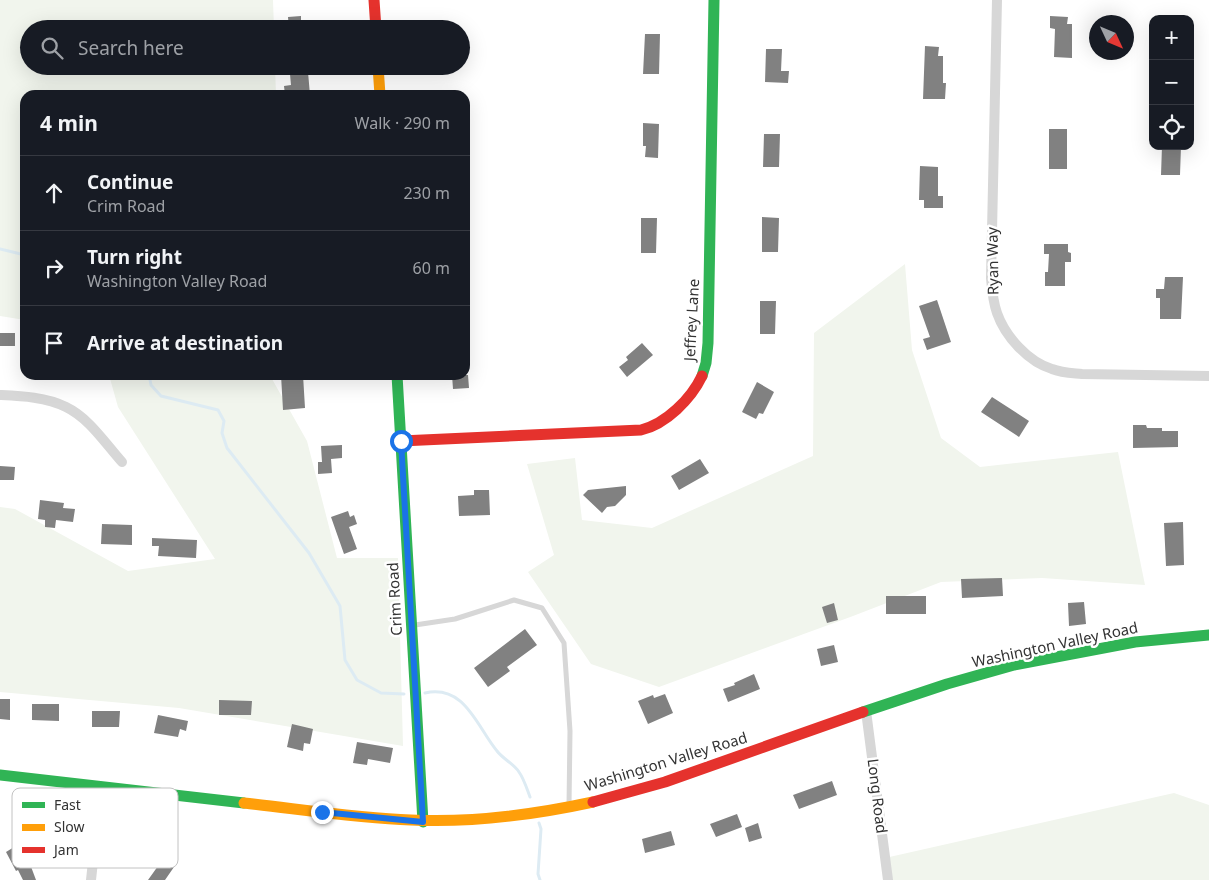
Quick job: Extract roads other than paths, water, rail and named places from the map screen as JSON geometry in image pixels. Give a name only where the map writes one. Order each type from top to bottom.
[{"type":"street","points":[[374,0],[375,20]]},
{"type":"street","name":"Jeffrey Lane","points":[[401,441],[614,433],[642,430],[652,427],[665,419],[696,386],[703,374],[708,343],[714,0]]},
{"type":"street","name":"Ryan Way","points":[[997,0],[991,278],[997,313],[1004,327],[1025,352],[1050,369],[1082,374],[1209,376]]},
{"type":"street","points":[[379,75],[380,90]]},
{"type":"street","name":"Crim Road","points":[[397,380],[423,822]]},
{"type":"street","points":[[0,395],[49,400],[65,406],[89,424],[122,462]]},
{"type":"street","name":"Washington Valley Road","points":[[178,796],[423,822],[501,817],[595,802],[687,774],[866,711],[1002,668],[1124,644],[1209,635]]},
{"type":"street","name":"Long Road","points":[[866,711],[888,880]]},
{"type":"street","name":"Washington Valley Road","points":[[0,775],[109,788]]},
{"type":"lane","points":[[412,626],[455,619],[514,600],[542,608],[564,643],[570,731],[569,806]]},
{"type":"waterway","points":[[0,249],[20,254]]},
{"type":"waterway","points":[[150,380],[151,385],[161,396],[218,410],[224,421],[222,433],[227,448],[309,553],[340,606],[345,660],[357,680],[381,693],[404,694]]},
{"type":"waterway","points":[[425,693],[439,692],[450,695],[460,701],[476,720],[497,751],[519,772],[530,797]]},
{"type":"waterway","points":[[539,823],[541,829],[538,874],[540,880]]}]
